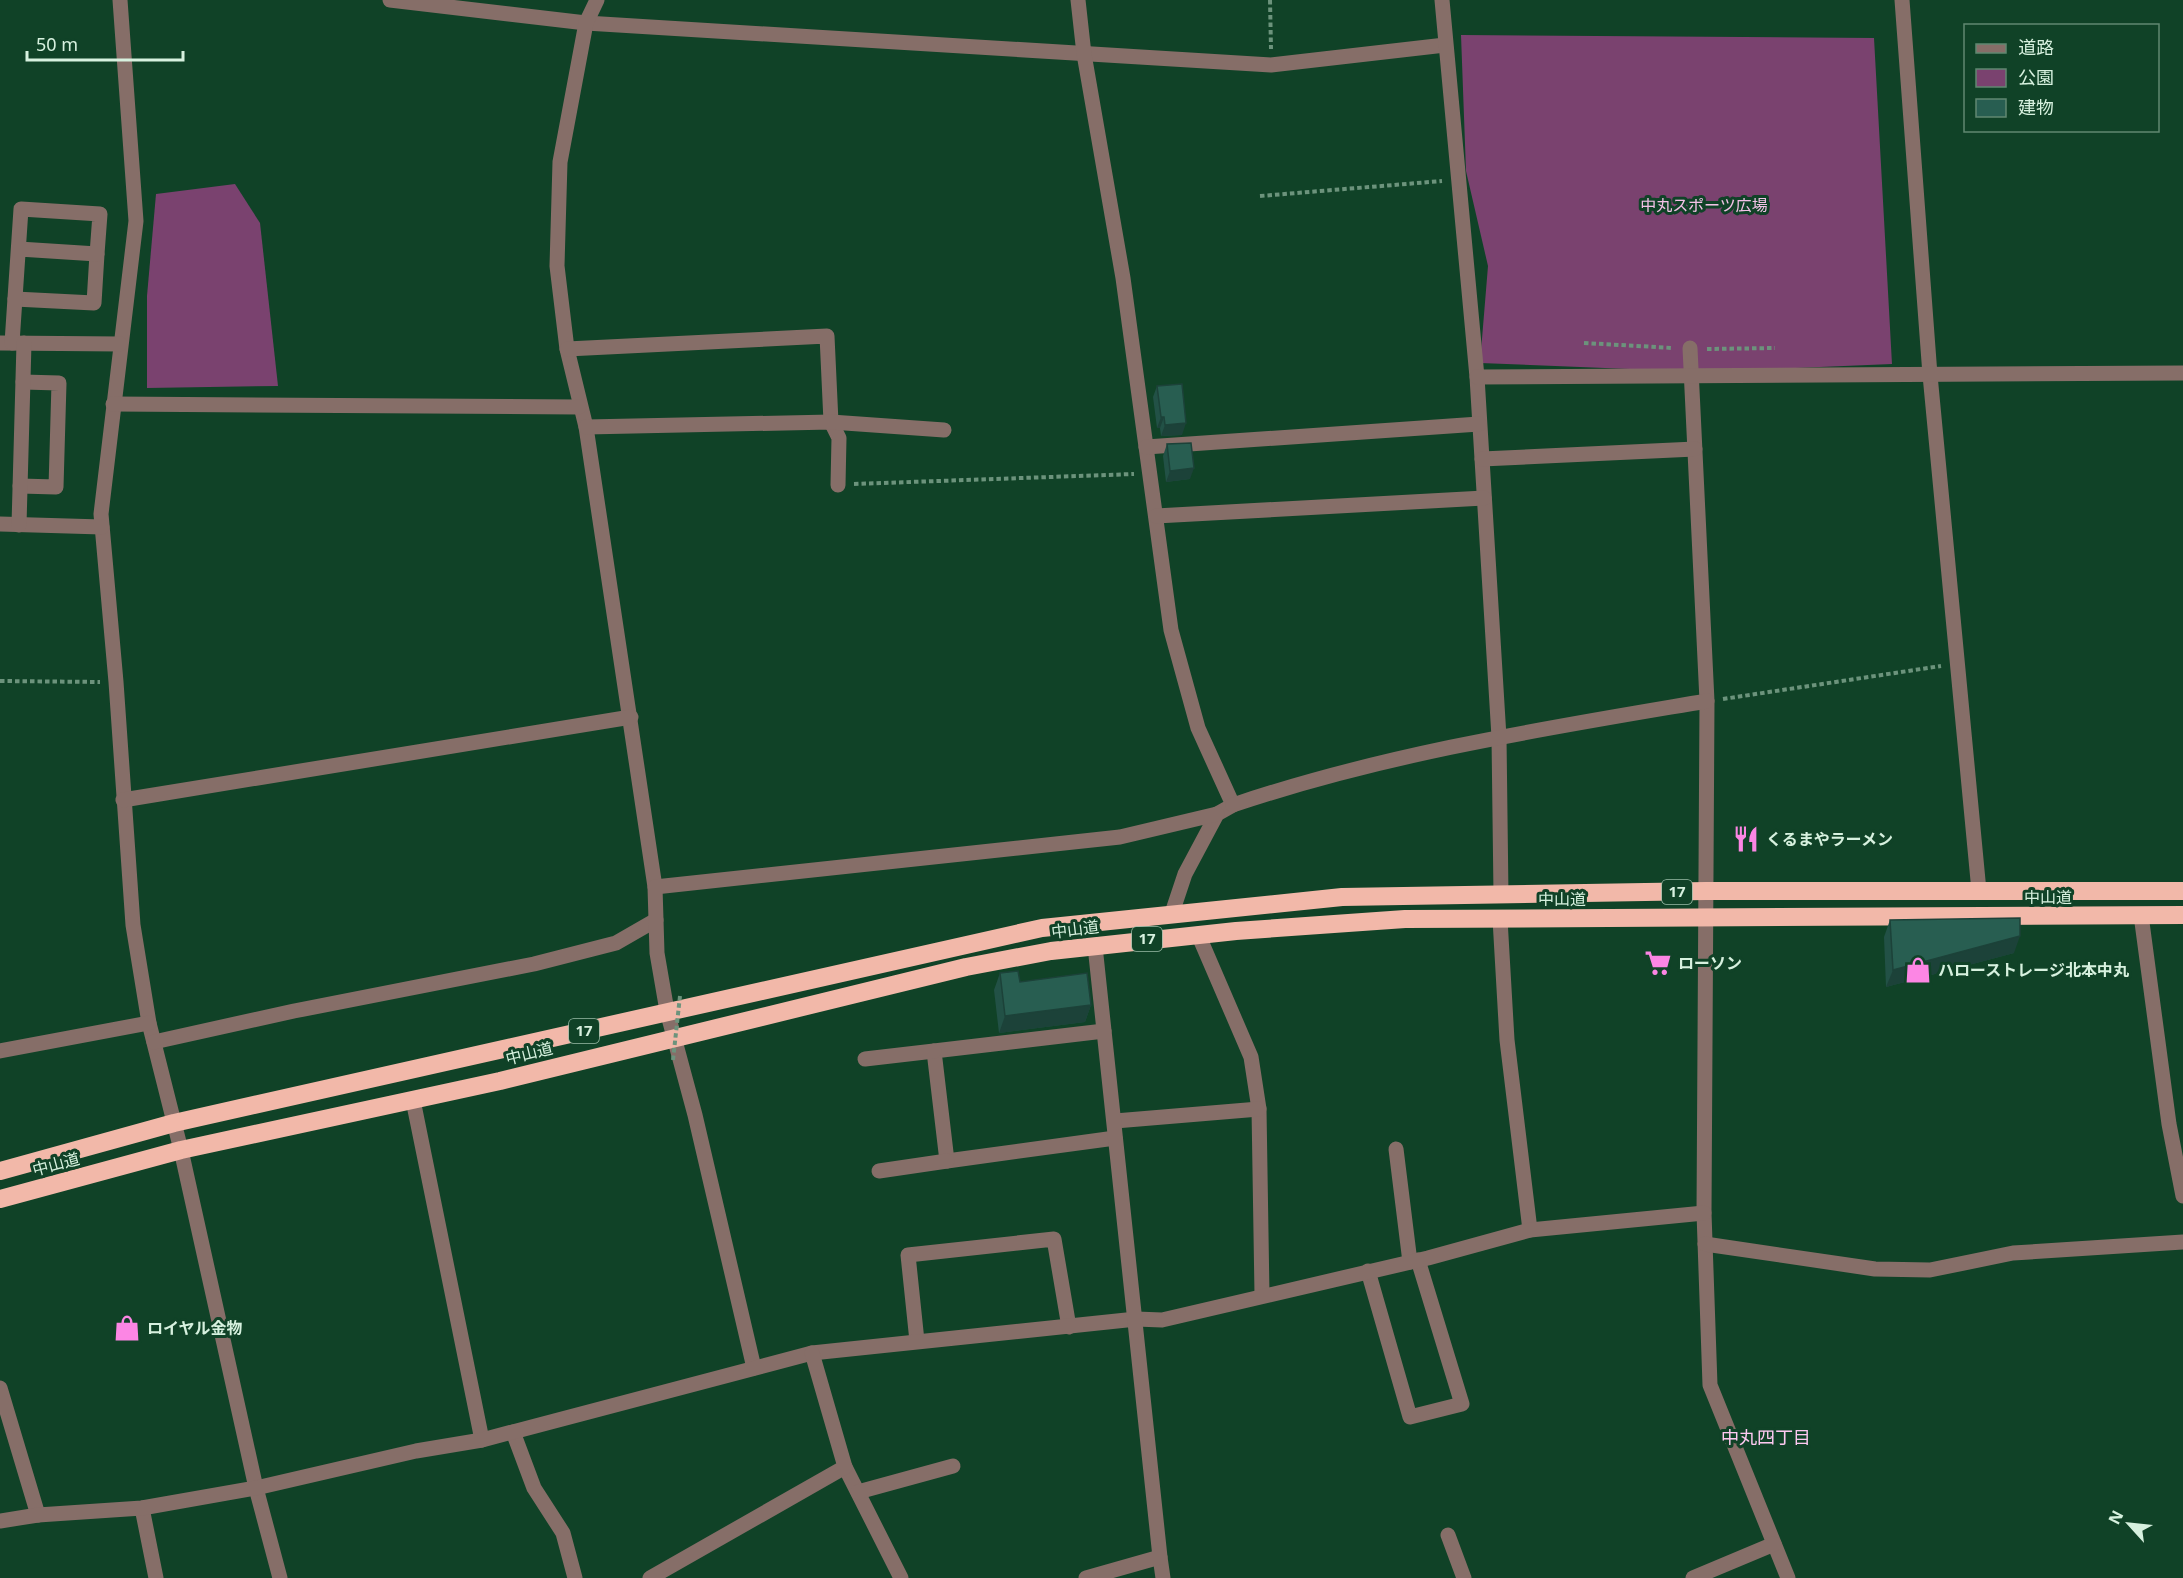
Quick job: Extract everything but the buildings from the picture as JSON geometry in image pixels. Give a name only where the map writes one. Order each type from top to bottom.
[{"type":"highway","name":"中山道","points":[[0,1171],[174,1123],[518,1048],[667,1011],[1042,928],[1342,897],[1706,891],[2183,891]]},
{"type":"highway","name":"中山道","points":[[0,1199],[181,1150],[413,1100],[966,967],[1095,946],[1198,934],[1405,919],[2183,915]]},
{"type":"street","points":[[120,0],[136,220],[112,404],[101,514],[116,682],[133,925],[149,1023],[181,1150],[256,1488],[280,1578]]},
{"type":"street","points":[[390,0],[586,22],[1271,65],[1445,45]]},
{"type":"street","points":[[597,0],[586,22],[560,162],[557,266],[567,349],[579,406],[586,427],[631,717],[655,887],[657,953],[667,1011],[672,1037],[695,1115],[754,1368]]},
{"type":"street","points":[[1078,0],[1084,54],[1124,278],[1171,630],[1198,728],[1233,805]]},
{"type":"street","points":[[1442,0],[1482,459],[1499,737],[1501,895]]},
{"type":"street","points":[[1902,0],[1930,375],[1979,891]]},
{"type":"street","points":[[15,299],[94,303],[100,214],[21,209],[12,343],[23,382],[19,525]]},
{"type":"street","points":[[19,249],[97,254]]},
{"type":"street","points":[[567,349],[827,336],[831,422],[839,438],[838,485]]},
{"type":"street","points":[[12,343],[120,344]]},
{"type":"street","points":[[1690,348],[1707,701],[1704,1213],[1710,1385],[1788,1578]]},
{"type":"street","points":[[1476,376],[2183,373]]},
{"type":"street","points":[[20,486],[56,487],[59,383],[23,382]]},
{"type":"street","points":[[112,404],[579,406]]},
{"type":"street","points":[[586,427],[831,422],[944,430]]},
{"type":"street","points":[[1146,447],[1479,423]]},
{"type":"street","points":[[1482,459],[1695,449]]},
{"type":"street","points":[[1156,516],[1484,498]]},
{"type":"street","points":[[0,524],[102,527]]},
{"type":"street","points":[[655,887],[1120,837],[1217,814],[1233,805],[1297,783],[1499,737],[1707,701]]},
{"type":"street","points":[[123,800],[631,717]]},
{"type":"street","points":[[1172,913],[1185,874],[1217,814]]},
{"type":"street","points":[[2141,915],[2176,1124],[2183,1196]]},
{"type":"street","points":[[1500,919],[1507,1040],[1530,1230]]},
{"type":"street","points":[[154,1042],[294,1011],[534,964],[616,943],[656,920]]},
{"type":"street","points":[[1198,934],[1251,1057],[1259,1109],[1262,1296]]},
{"type":"street","points":[[1095,946],[1163,1578]]},
{"type":"street","points":[[0,1051],[149,1023]]},
{"type":"street","points":[[865,1059],[1104,1031]]},
{"type":"street","points":[[934,1051],[947,1161]]},
{"type":"street","points":[[413,1100],[482,1440]]},
{"type":"street","points":[[1114,1121],[1259,1109]]},
{"type":"street","points":[[879,1171],[1115,1138]]},
{"type":"street","points":[[1368,1271],[1410,1417],[1462,1404],[1414,1261],[1396,1149]]},
{"type":"street","points":[[0,1521],[38,1515],[142,1508],[256,1488],[416,1451],[482,1440],[812,1353],[1136,1319],[1162,1320],[1414,1261],[1530,1230],[1704,1213]]},
{"type":"street","points":[[916,1341],[908,1255],[1054,1239],[1069,1327]]},
{"type":"street","points":[[1705,1244],[1875,1269],[1930,1270],[2013,1253],[2183,1242]]},
{"type":"street","points":[[812,1353],[845,1467],[901,1578]]},
{"type":"street","points":[[0,1388],[38,1515]]},
{"type":"street","points":[[513,1432],[534,1488],[563,1533],[575,1578]]},
{"type":"street","points":[[858,1492],[953,1466]]},
{"type":"street","points":[[650,1578],[845,1467]]},
{"type":"street","points":[[142,1508],[156,1578]]},
{"type":"street","points":[[1449,1535],[1464,1578]]},
{"type":"street","points":[[1693,1578],[1774,1544]]},
{"type":"street","points":[[1086,1578],[1160,1557]]},
{"type":"path","points":[[1270,0],[1271,65]]},
{"type":"path","points":[[1260,196],[1458,179]]},
{"type":"path","points":[[1584,343],[1674,348]]},
{"type":"path","points":[[1714,349],[1775,348]]},
{"type":"path","points":[[838,485],[1149,473]]},
{"type":"path","points":[[1707,701],[1958,663]]},
{"type":"path","points":[[0,681],[116,682]]},
{"type":"path","points":[[673,1060],[680,996]]},
{"type":"green space","name":"中丸スポーツ広場","points":[[1461,35],[1874,38],[1892,364],[1704,372],[1480,363],[1488,266],[1466,171]]},
{"type":"green space","points":[[235,184],[260,223],[278,386],[147,388],[147,296],[156,194]]},
{"type":"place","name":"くるまやラーメン","points":[[1746,839]]},
{"type":"place","name":"ローソン","points":[[1658,963]]},
{"type":"place","name":"ハローストレージ北本中丸","points":[[1918,970]]},
{"type":"place","name":"ロイヤル金物","points":[[127,1328]]},
{"type":"district","name":"中丸四丁目","points":[[1766,1438]]}]
